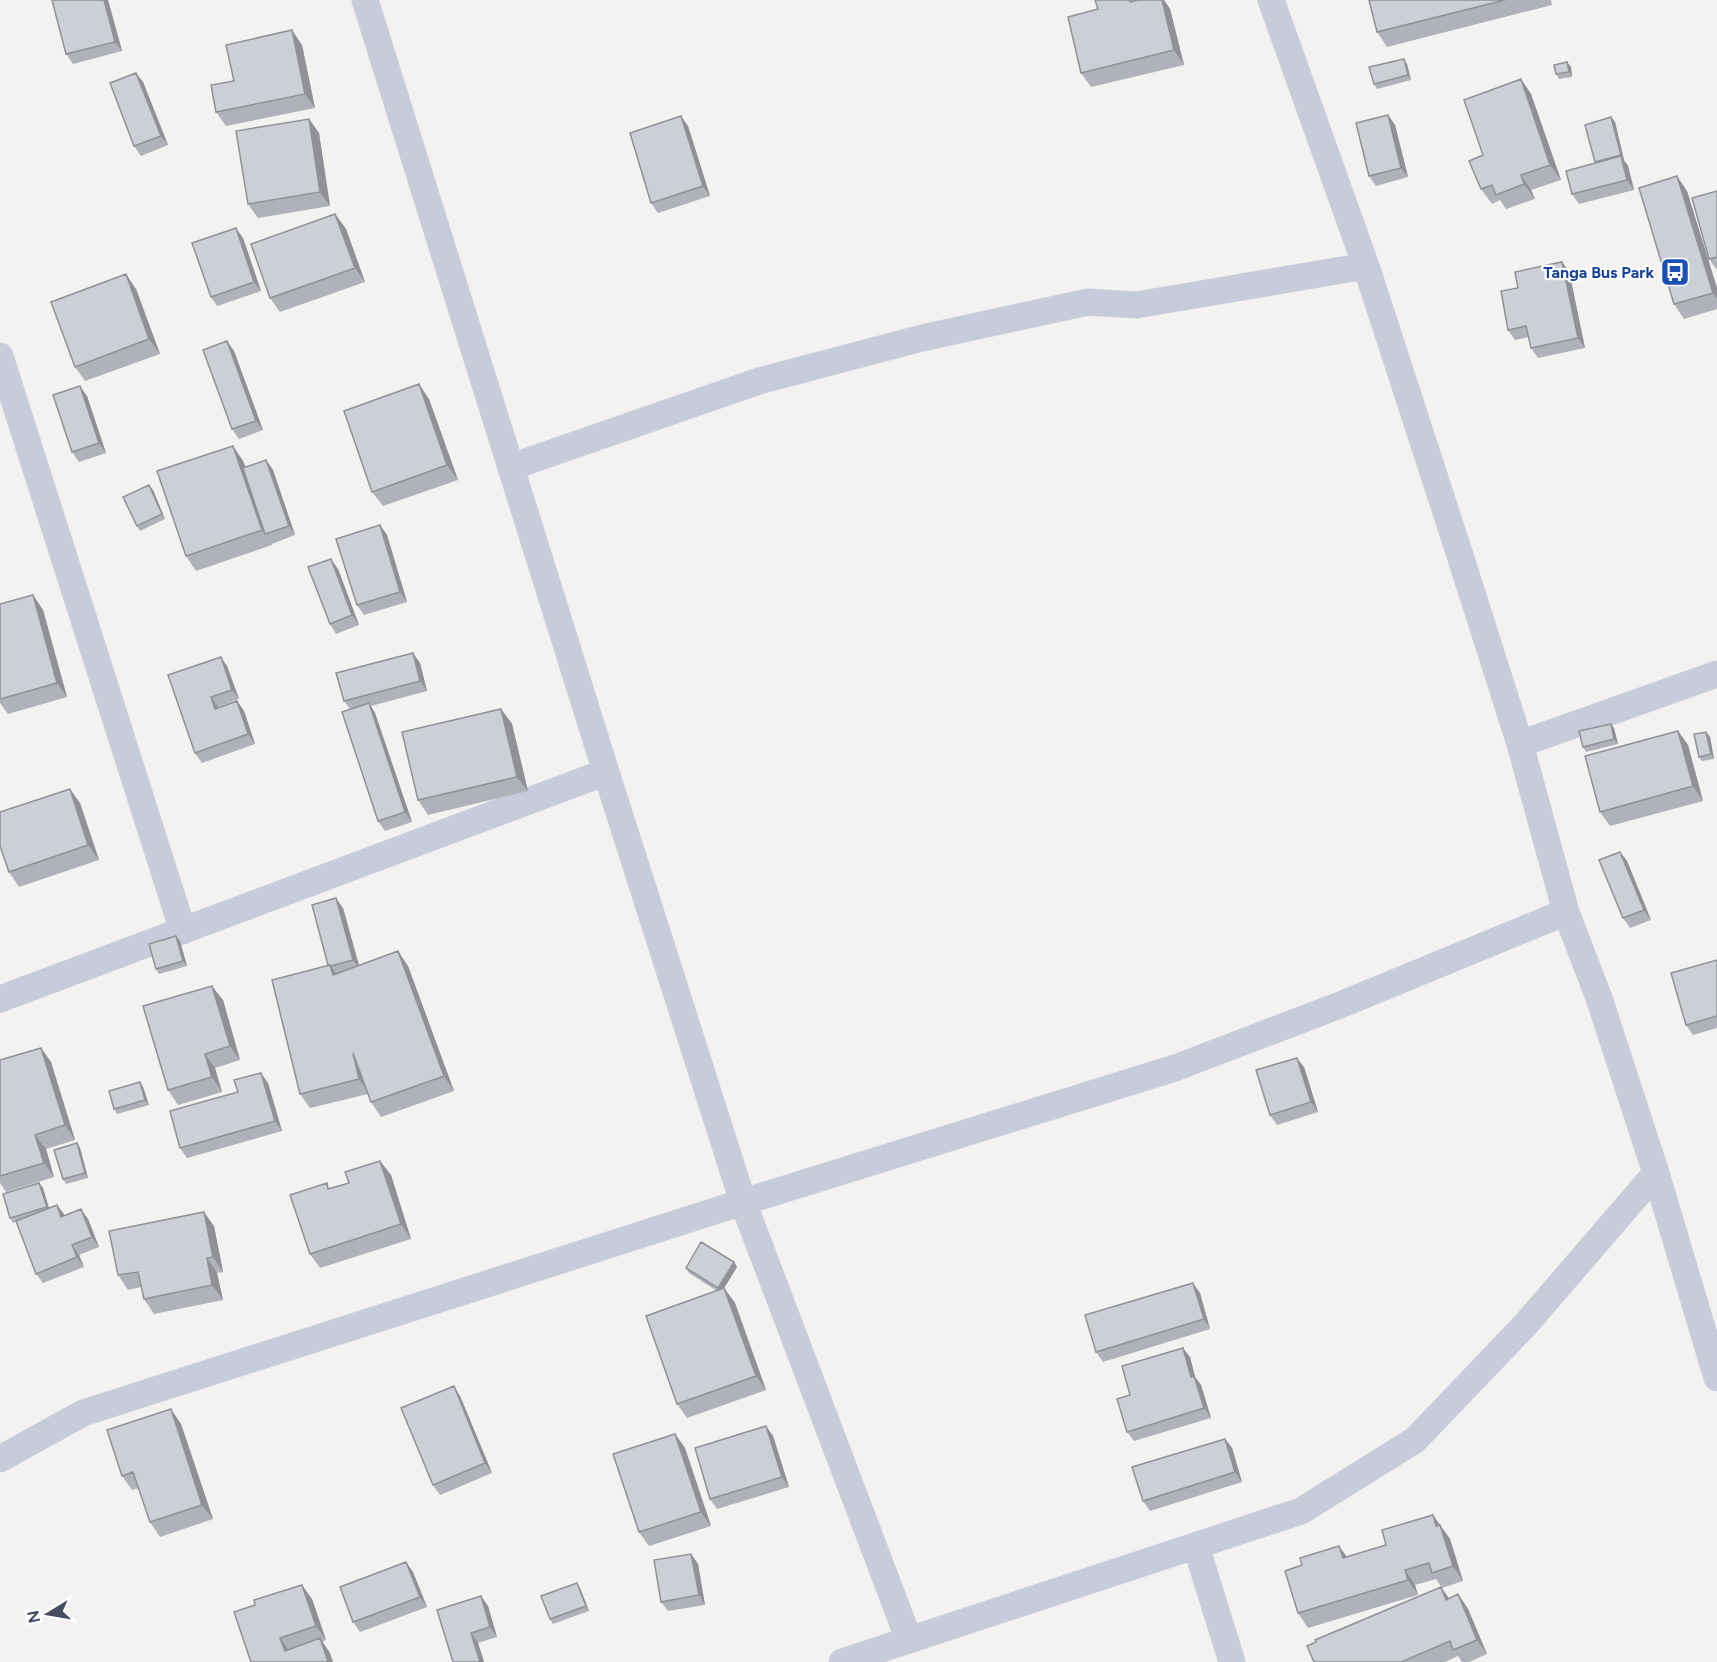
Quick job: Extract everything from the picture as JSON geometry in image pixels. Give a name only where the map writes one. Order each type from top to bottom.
[{"type":"street","points":[[365,0],[743,1202],[909,1640]]},
{"type":"street","points":[[1271,0],[1366,266],[1520,744],[1566,912],[1599,998],[1656,1173],[1717,1378]]},
{"type":"street","points":[[511,467],[759,381],[922,338],[1088,302],[1136,305],[1366,266]]},
{"type":"street","points":[[0,356],[183,931]]},
{"type":"street","points":[[1520,744],[1717,674]]},
{"type":"street","points":[[0,999],[606,772]]},
{"type":"street","points":[[0,1459],[83,1413],[743,1202],[1175,1068],[1345,1003],[1566,912]]},
{"type":"street","points":[[842,1662],[1301,1511],[1415,1440],[1526,1324],[1656,1173]]},
{"type":"street","points":[[1196,1546],[1232,1662]]},
{"type":"building","points":[[52,0],[104,0],[115,42],[66,54]]},
{"type":"building","points":[[1095,0],[1129,0],[1130,2],[1162,0],[1174,50],[1081,73],[1068,17],[1098,9]]},
{"type":"building","points":[[1369,0],[1505,0],[1377,32]]},
{"type":"building","points":[[292,30],[305,94],[216,112],[211,85],[234,81],[226,45]]},
{"type":"building","points":[[1404,59],[1408,75],[1374,84],[1369,67]]},
{"type":"building","points":[[1567,62],[1569,72],[1556,74],[1554,65]]},
{"type":"building","points":[[136,73],[161,136],[134,146],[110,83]]},
{"type":"building","points":[[1521,79],[1550,165],[1521,175],[1524,184],[1496,195],[1492,185],[1481,189],[1469,161],[1483,155],[1464,100]]},
{"type":"building","points":[[1388,115],[1401,168],[1369,176],[1356,123]]},
{"type":"building","points":[[681,116],[703,186],[651,203],[630,133]]},
{"type":"building","points":[[1611,117],[1621,155],[1595,162],[1585,125]]},
{"type":"building","points":[[309,119],[320,192],[248,204],[236,131]]},
{"type":"building","points":[[1621,156],[1627,180],[1572,194],[1566,171]]},
{"type":"building","points":[[1677,176],[1713,293],[1674,304],[1639,188]]},
{"type":"building","points":[[1717,191],[1717,257],[1709,259],[1692,198]]},
{"type":"building","points":[[335,214],[355,268],[270,298],[251,244]]},
{"type":"building","points":[[236,228],[254,282],[211,297],[192,243]]},
{"type":"building","points":[[1562,262],[1578,338],[1531,348],[1526,326],[1508,330],[1501,291],[1518,288],[1515,272]]},
{"type":"building","points":[[126,274],[149,339],[75,367],[51,302]]},
{"type":"building","points":[[227,341],[256,421],[232,429],[203,350]]},
{"type":"building","points":[[419,384],[447,465],[372,492],[344,411]]},
{"type":"building","points":[[80,386],[99,443],[72,452],[53,395]]},
{"type":"building","points":[[233,446],[262,530],[186,556],[157,471]]},
{"type":"building","points":[[266,460],[289,526],[265,534],[243,468]]},
{"type":"building","points":[[149,485],[162,514],[137,526],[123,497]]},
{"type":"building","points":[[380,525],[400,592],[357,605],[336,539]]},
{"type":"building","points":[[331,559],[352,615],[330,624],[308,567]]},
{"type":"building","points":[[33,595],[57,683],[0,699],[0,604]]},
{"type":"building","points":[[413,653],[420,681],[344,701],[336,673]]},
{"type":"building","points":[[221,657],[232,690],[211,697],[215,709],[237,701],[248,734],[195,753],[168,675]]},
{"type":"building","points":[[369,703],[405,812],[378,821],[342,712]]},
{"type":"building","points":[[501,709],[517,777],[418,800],[402,732]]},
{"type":"building","points":[[1611,724],[1614,739],[1583,747],[1579,731]]},
{"type":"building","points":[[1678,731],[1693,786],[1600,812],[1585,756]]},
{"type":"building","points":[[1706,732],[1711,754],[1699,757],[1694,734]]},
{"type":"building","points":[[70,789],[88,845],[9,872],[0,846],[0,812]]},
{"type":"building","points":[[1620,852],[1644,910],[1623,918],[1599,860]]},
{"type":"building","points":[[336,898],[353,960],[331,966],[328,965],[312,905]]},
{"type":"building","points":[[176,936],[183,961],[156,969],[149,944]]},
{"type":"building","points":[[398,951],[444,1076],[371,1102],[353,1053],[359,1079],[300,1094],[272,980],[330,965],[333,975]]},
{"type":"building","points":[[1717,960],[1717,1016],[1686,1025],[1671,973]]},
{"type":"building","points":[[212,986],[230,1046],[205,1054],[212,1077],[168,1090],[143,1006]]},
{"type":"building","points":[[41,1048],[65,1125],[35,1135],[44,1163],[0,1176],[0,1060]]},
{"type":"building","points":[[1297,1058],[1311,1102],[1270,1115],[1256,1070]]},
{"type":"building","points":[[261,1073],[275,1121],[180,1148],[170,1111],[238,1092],[234,1080]]},
{"type":"building","points":[[140,1082],[145,1100],[114,1109],[109,1091]]},
{"type":"building","points":[[77,1143],[85,1173],[63,1179],[54,1150]]},
{"type":"building","points":[[380,1161],[401,1224],[310,1254],[290,1195],[327,1183],[328,1189],[349,1183],[345,1172]]},
{"type":"building","points":[[39,1183],[47,1207],[10,1218],[3,1194]]},
{"type":"building","points":[[57,1205],[61,1217],[81,1209],[92,1237],[72,1245],[77,1257],[36,1274],[16,1221]]},
{"type":"building","points":[[204,1212],[213,1257],[207,1258],[212,1285],[144,1299],[138,1272],[118,1275],[109,1231]]},
{"type":"building","points":[[701,1242],[734,1262],[718,1288],[686,1268]]},
{"type":"building","points":[[1193,1283],[1204,1319],[1096,1352],[1085,1315]]},
{"type":"building","points":[[724,1288],[756,1376],[677,1404],[646,1316]]},
{"type":"building","points":[[1183,1348],[1191,1377],[1194,1376],[1204,1408],[1127,1432],[1117,1399],[1130,1395],[1122,1366]]},
{"type":"building","points":[[454,1386],[485,1463],[433,1485],[401,1408]]},
{"type":"building","points":[[171,1409],[202,1505],[150,1522],[133,1472],[122,1476],[107,1430]]},
{"type":"building","points":[[766,1426],[782,1477],[710,1499],[695,1448]]},
{"type":"building","points":[[675,1434],[701,1512],[639,1532],[613,1454]]},
{"type":"building","points":[[1225,1439],[1235,1472],[1143,1501],[1132,1467]]},
{"type":"building","points":[[1433,1515],[1436,1526],[1440,1525],[1453,1566],[1432,1573],[1429,1563],[1405,1570],[1408,1580],[1298,1613],[1285,1571],[1302,1565],[1300,1558],[1339,1546],[1343,1558],[1386,1545],[1382,1530]]},
{"type":"building","points":[[691,1554],[699,1595],[661,1602],[654,1560]]},
{"type":"building","points":[[406,1562],[420,1597],[353,1622],[340,1587]]},
{"type":"building","points":[[577,1583],[586,1606],[550,1619],[541,1596]]},
{"type":"building","points":[[302,1585],[316,1626],[280,1638],[285,1651],[320,1638],[328,1662],[251,1662],[234,1612],[255,1605],[254,1600]]},
{"type":"building","points":[[1441,1587],[1446,1600],[1458,1594],[1477,1640],[1453,1650],[1450,1641],[1401,1662],[1314,1662],[1307,1646],[1316,1642],[1315,1640]]},
{"type":"building","points":[[481,1596],[490,1627],[471,1633],[480,1662],[453,1662],[437,1610]]},
{"type":"place","name":"Tanga Bus Park","points":[[1675,272]]}]
